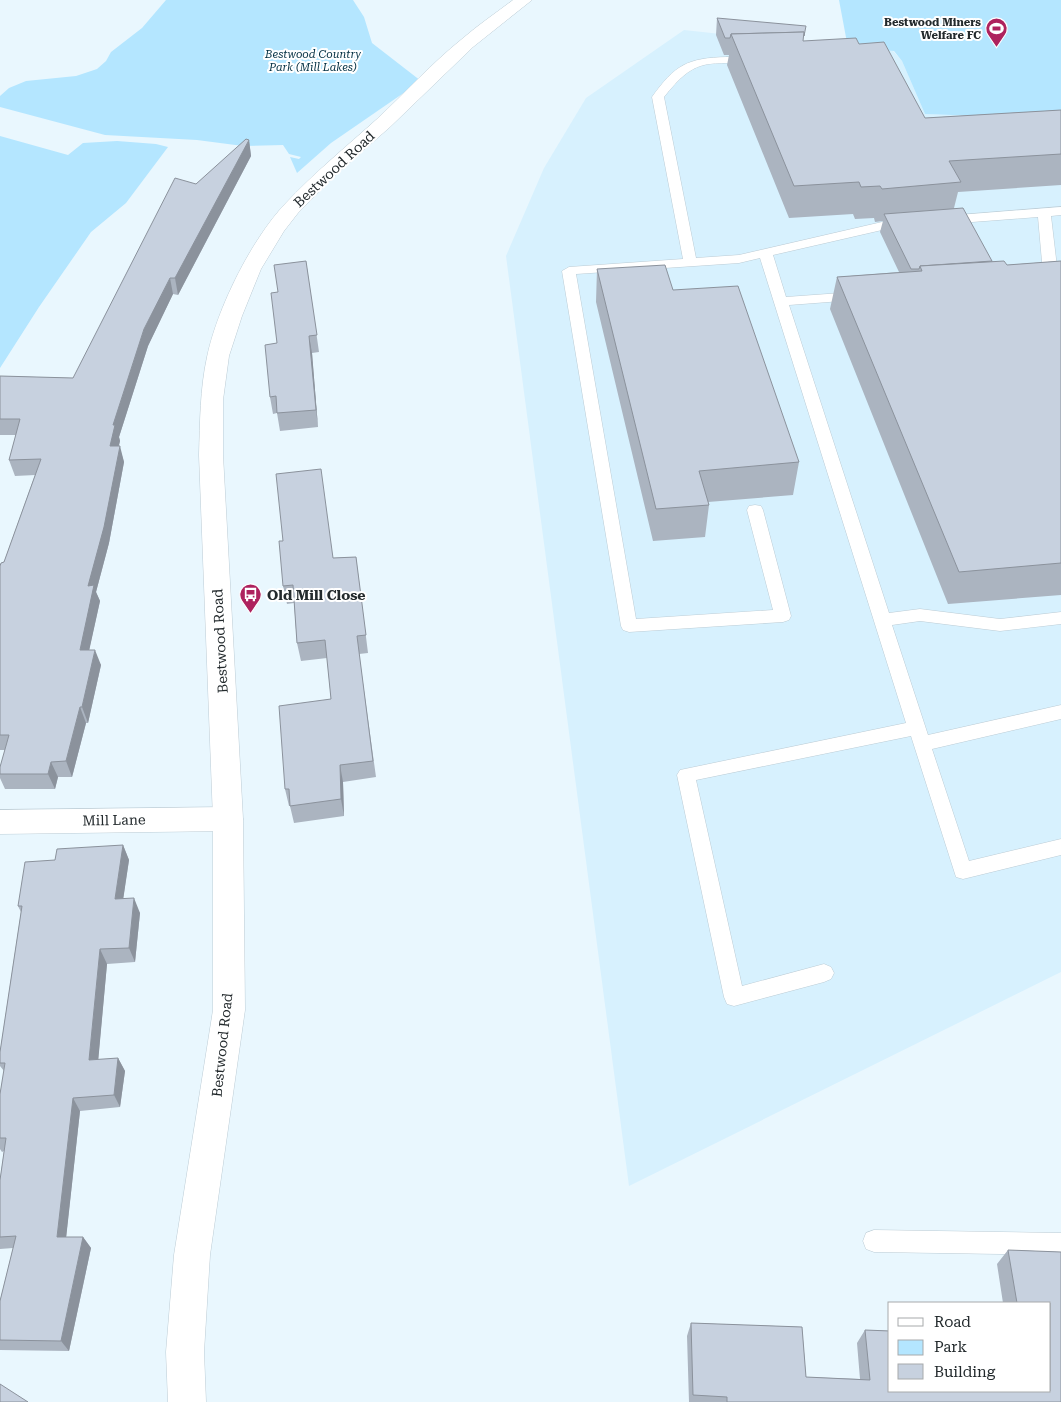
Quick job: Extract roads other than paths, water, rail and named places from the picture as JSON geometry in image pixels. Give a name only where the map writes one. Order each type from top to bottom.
[{"type":"main road","name":"Bestwood Road","points":[[187,1402],[185,1352],[192,1255],[229,1010],[228,819],[214,524],[211,414],[218,356],[231,316],[251,269],[265,245],[291,209],[310,188],[384,123],[467,43],[524,0]]},
{"type":"main road","name":"Mill Lane","points":[[0,822],[228,819]]},
{"type":"lane","points":[[690,262],[658,97],[672,80],[689,66],[722,60],[760,59]]},
{"type":"lane","points":[[755,510],[783,616],[629,626],[569,271],[739,259],[882,226],[1061,210]]},
{"type":"lane","points":[[1033,285],[1052,284],[1044,212]]},
{"type":"lane","points":[[765,252],[963,871],[1061,847]]},
{"type":"lane","points":[[781,301],[868,295]]},
{"type":"lane","points":[[883,620],[920,615],[1000,625],[1061,618]]},
{"type":"lane","points":[[824,973],[734,998],[686,775],[1061,712]]},
{"type":"lane","points":[[874,1242],[1061,1244]]},
{"type":"place","name":"Bestwood Miners Welfare FC","points":[[997,47]]},
{"type":"place","name":"Old Mill Close","points":[[251,614]]},
{"type":"park label","name":"Bestwood Country Park (Mill Lakes)","points":[[313,60]]}]
